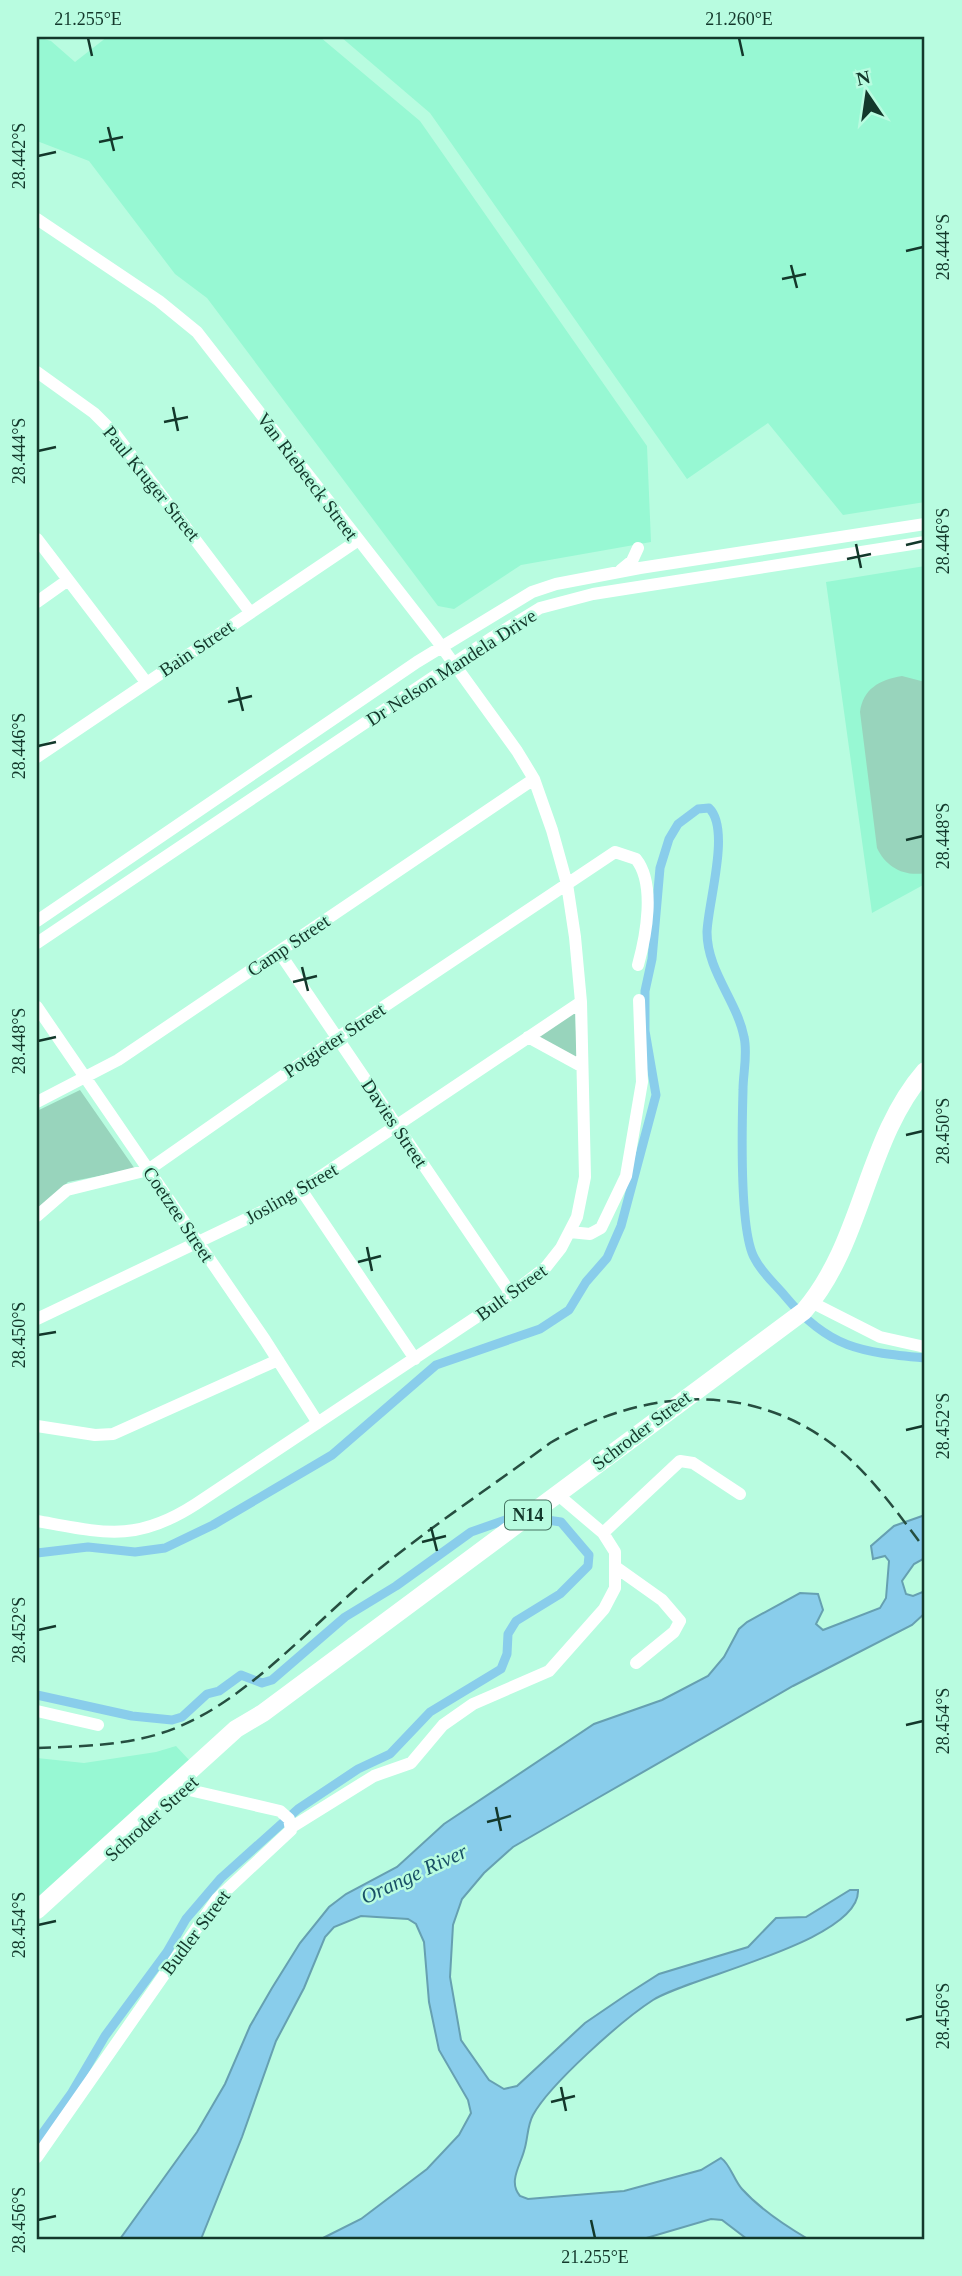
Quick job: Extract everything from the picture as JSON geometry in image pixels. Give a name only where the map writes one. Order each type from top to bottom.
[{"type":"highway","name":"Schroder Street","points":[[37,1910],[177,1788],[255,1726],[263,1713],[803,1310],[851,1226],[887,1130],[912,1087],[925,1071]]},
{"type":"highway","name":"Schroder Street","points":[[37,1921],[177,1788]]},
{"type":"street","name":"Van Riebeeck Street","points":[[37,219],[159,301],[197,332],[441,647],[517,751],[534,779]]},
{"type":"street","name":"Paul Kruger Street","points":[[37,372],[94,413],[116,435],[250,611]]},
{"type":"street","name":"Dr Nelson Mandela Drive","points":[[37,921],[441,647],[532,592],[569,581],[618,572],[925,524]]},
{"type":"street","points":[[37,539],[146,682]]},
{"type":"street","name":"Bain Street","points":[[37,757],[357,541]]},
{"type":"street","name":"Dr Nelson Mandela Drive","points":[[37,943],[540,608],[620,589],[925,542]]},
{"type":"street","points":[[618,572],[632,561],[638,548]]},
{"type":"street","points":[[620,589],[647,569],[678,581]]},
{"type":"street","points":[[37,601],[68,580]]},
{"type":"street","name":"Bult Street","points":[[37,1521],[125,1532],[160,1526],[512,1294],[552,1261],[570,1232],[581,1204],[585,1177],[581,1002],[567,884],[534,779]]},
{"type":"street","name":"Camp Street","points":[[37,1102],[86,1079],[118,1060],[534,779]]},
{"type":"street","name":"Potgieter Street","points":[[37,1216],[58,1195],[72,1187],[148,1170],[337,1038],[610,854],[627,854],[640,863],[646,886],[645,939],[638,965]]},
{"type":"street","name":"Davies Street","points":[[279,952],[512,1294]]},
{"type":"street","points":[[570,1232],[590,1234],[601,1228],[626,1176],[642,1082],[639,1000]]},
{"type":"street","name":"Josling Street","points":[[37,1319],[302,1191],[581,1002]]},
{"type":"street","name":"Coetzee Street","points":[[37,1007],[278,1360],[318,1423]]},
{"type":"street","points":[[528,1037],[581,1066]]},
{"type":"street","points":[[302,1191],[415,1359]]},
{"type":"street","points":[[803,1310],[872,1335],[925,1347]]},
{"type":"street","points":[[37,1426],[94,1435],[113,1433],[278,1360]]},
{"type":"street","points":[[603,1533],[680,1461],[693,1463],[740,1494]]},
{"type":"street","points":[[557,1494],[603,1533],[615,1552],[617,1568],[662,1600],[680,1620],[674,1632],[636,1662]]},
{"type":"street","name":"Budler Street","points":[[37,2157],[217,1899],[278,1844],[288,1820],[374,1776],[411,1763],[443,1725],[473,1704],[550,1671],[604,1609],[615,1588],[617,1568]]},
{"type":"street","points":[[37,1712],[98,1725]]},
{"type":"street","points":[[177,1788],[288,1820]]},
{"type":"shaded area","points":[[37,37],[51,41],[75,62],[107,37],[320,37],[420,121],[647,446],[651,542],[521,565],[454,609],[438,606],[207,298],[175,274],[89,161],[37,141]]},
{"type":"shaded area","points":[[341,37],[925,37],[925,502],[843,515],[768,423],[687,479],[430,113]]},
{"type":"shaded area","points":[[925,566],[925,884],[872,913],[826,582]]},
{"type":"shaded area","points":[[902,676],[925,682],[925,873],[917,874],[896,869],[885,860],[877,848],[860,712],[865,697],[874,687],[886,680]]},
{"type":"shaded area","points":[[575,1007],[577,1058],[535,1036]]},
{"type":"shaded area","points":[[80,1090],[135,1169],[68,1182],[37,1213],[37,1111]]},
{"type":"shaded area","points":[[176,1746],[190,1761],[37,1901],[37,1758],[84,1763],[156,1752]]},
{"type":"water","name":"Orange River","points":[[925,1515],[925,1558],[914,1564],[902,1581],[906,1594],[913,1596],[925,1591],[925,1613],[912,1625],[793,1686],[513,1847],[484,1873],[462,1899],[453,1925],[450,1977],[461,2040],[489,2080],[504,2089],[517,2086],[585,2023],[659,1974],[748,1947],[776,1918],[806,1917],[850,1890],[858,1890],[851,1908],[832,1925],[804,1941],[672,1991],[653,2000],[624,2022],[570,2070],[533,2115],[515,2180],[520,2196],[528,2199],[624,2191],[701,2170],[721,2158],[749,2197],[773,2217],[808,2239],[747,2239],[722,2220],[711,2219],[643,2239],[321,2239],[361,2219],[427,2169],[459,2135],[471,2113],[468,2100],[439,2050],[429,2002],[424,1942],[416,1924],[408,1919],[361,1916],[334,1927],[325,1937],[304,1988],[276,2041],[242,2137],[201,2239],[120,2239],[197,2132],[225,2084],[250,2026],[272,1988],[300,1943],[329,1907],[346,1894],[397,1867],[444,1824],[594,1724],[662,1700],[708,1676],[724,1657],[739,1629],[800,1593],[818,1594],[823,1610],[816,1624],[823,1630],[880,1608],[886,1598],[889,1561],[885,1556],[873,1559],[871,1546],[894,1526]]},
{"type":"waterway","points":[[37,1553],[88,1547],[135,1552],[165,1548],[213,1525],[332,1455],[436,1365],[540,1329],[569,1310],[586,1282],[607,1258],[621,1226],[656,1095],[645,1031],[645,991],[652,959],[660,868],[669,839],[678,824],[698,809],[709,808],[715,818],[718,832],[717,867],[708,919],[708,946],[745,1043],[744,1203],[746,1227],[755,1259],[801,1314],[832,1337],[864,1350],[925,1358]]},
{"type":"waterway","points":[[37,1695],[132,1716],[172,1720],[182,1717],[207,1694],[219,1691],[241,1675],[262,1683],[272,1680],[345,1617],[396,1586],[471,1532],[511,1518]]},
{"type":"waterway","points":[[37,2141],[71,2094],[105,2036],[167,1952],[186,1919],[221,1878],[298,1809],[358,1769],[390,1754],[430,1712],[501,1669],[507,1654],[508,1634],[516,1621],[560,1594],[588,1566],[589,1555],[561,1522],[540,1519]]},
{"type":"railway","points":[[37,1748],[109,1744],[144,1738],[178,1727],[205,1714],[259,1676],[403,1550],[550,1443],[623,1411],[660,1402],[698,1399],[735,1402],[772,1412],[807,1428],[841,1451],[864,1473],[925,1549]]}]
